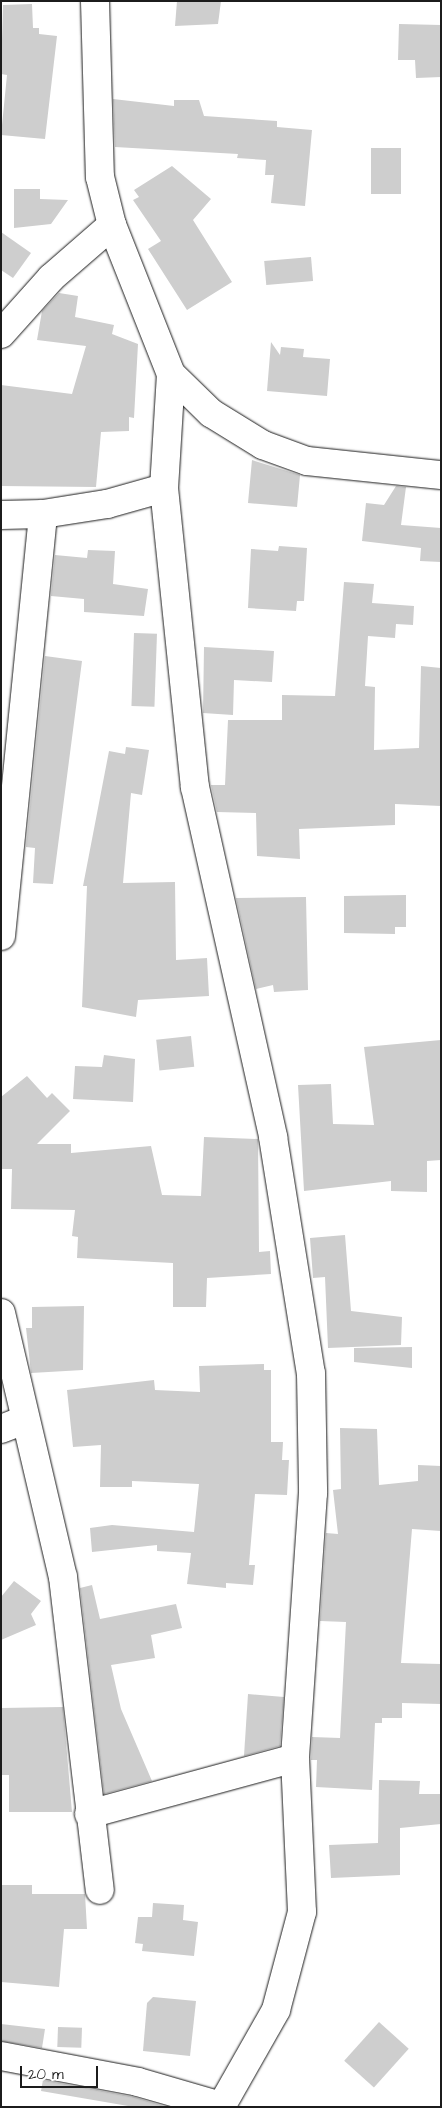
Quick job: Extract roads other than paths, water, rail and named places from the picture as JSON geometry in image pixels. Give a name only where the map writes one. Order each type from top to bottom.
[{"type":"street","points":[[95,1],[100,177],[112,225],[171,374],[211,413],[263,445],[307,461],[441,475]]},
{"type":"street","points":[[1,334],[52,278],[112,225]]},
{"type":"street","points":[[1,2056],[138,2082],[221,2106],[276,2010],[293,1956],[302,1912],[295,1758],[313,1493],[311,1372],[273,1137],[195,787],[164,488],[171,374]]},
{"type":"street","points":[[1,514],[43,514],[107,504],[164,488]]},
{"type":"street","points":[[1,936],[43,514]]},
{"type":"street","points":[[1,1313],[13,1424],[63,1577],[89,1814],[100,1890]]},
{"type":"street","points":[[89,1814],[295,1758]]}]
